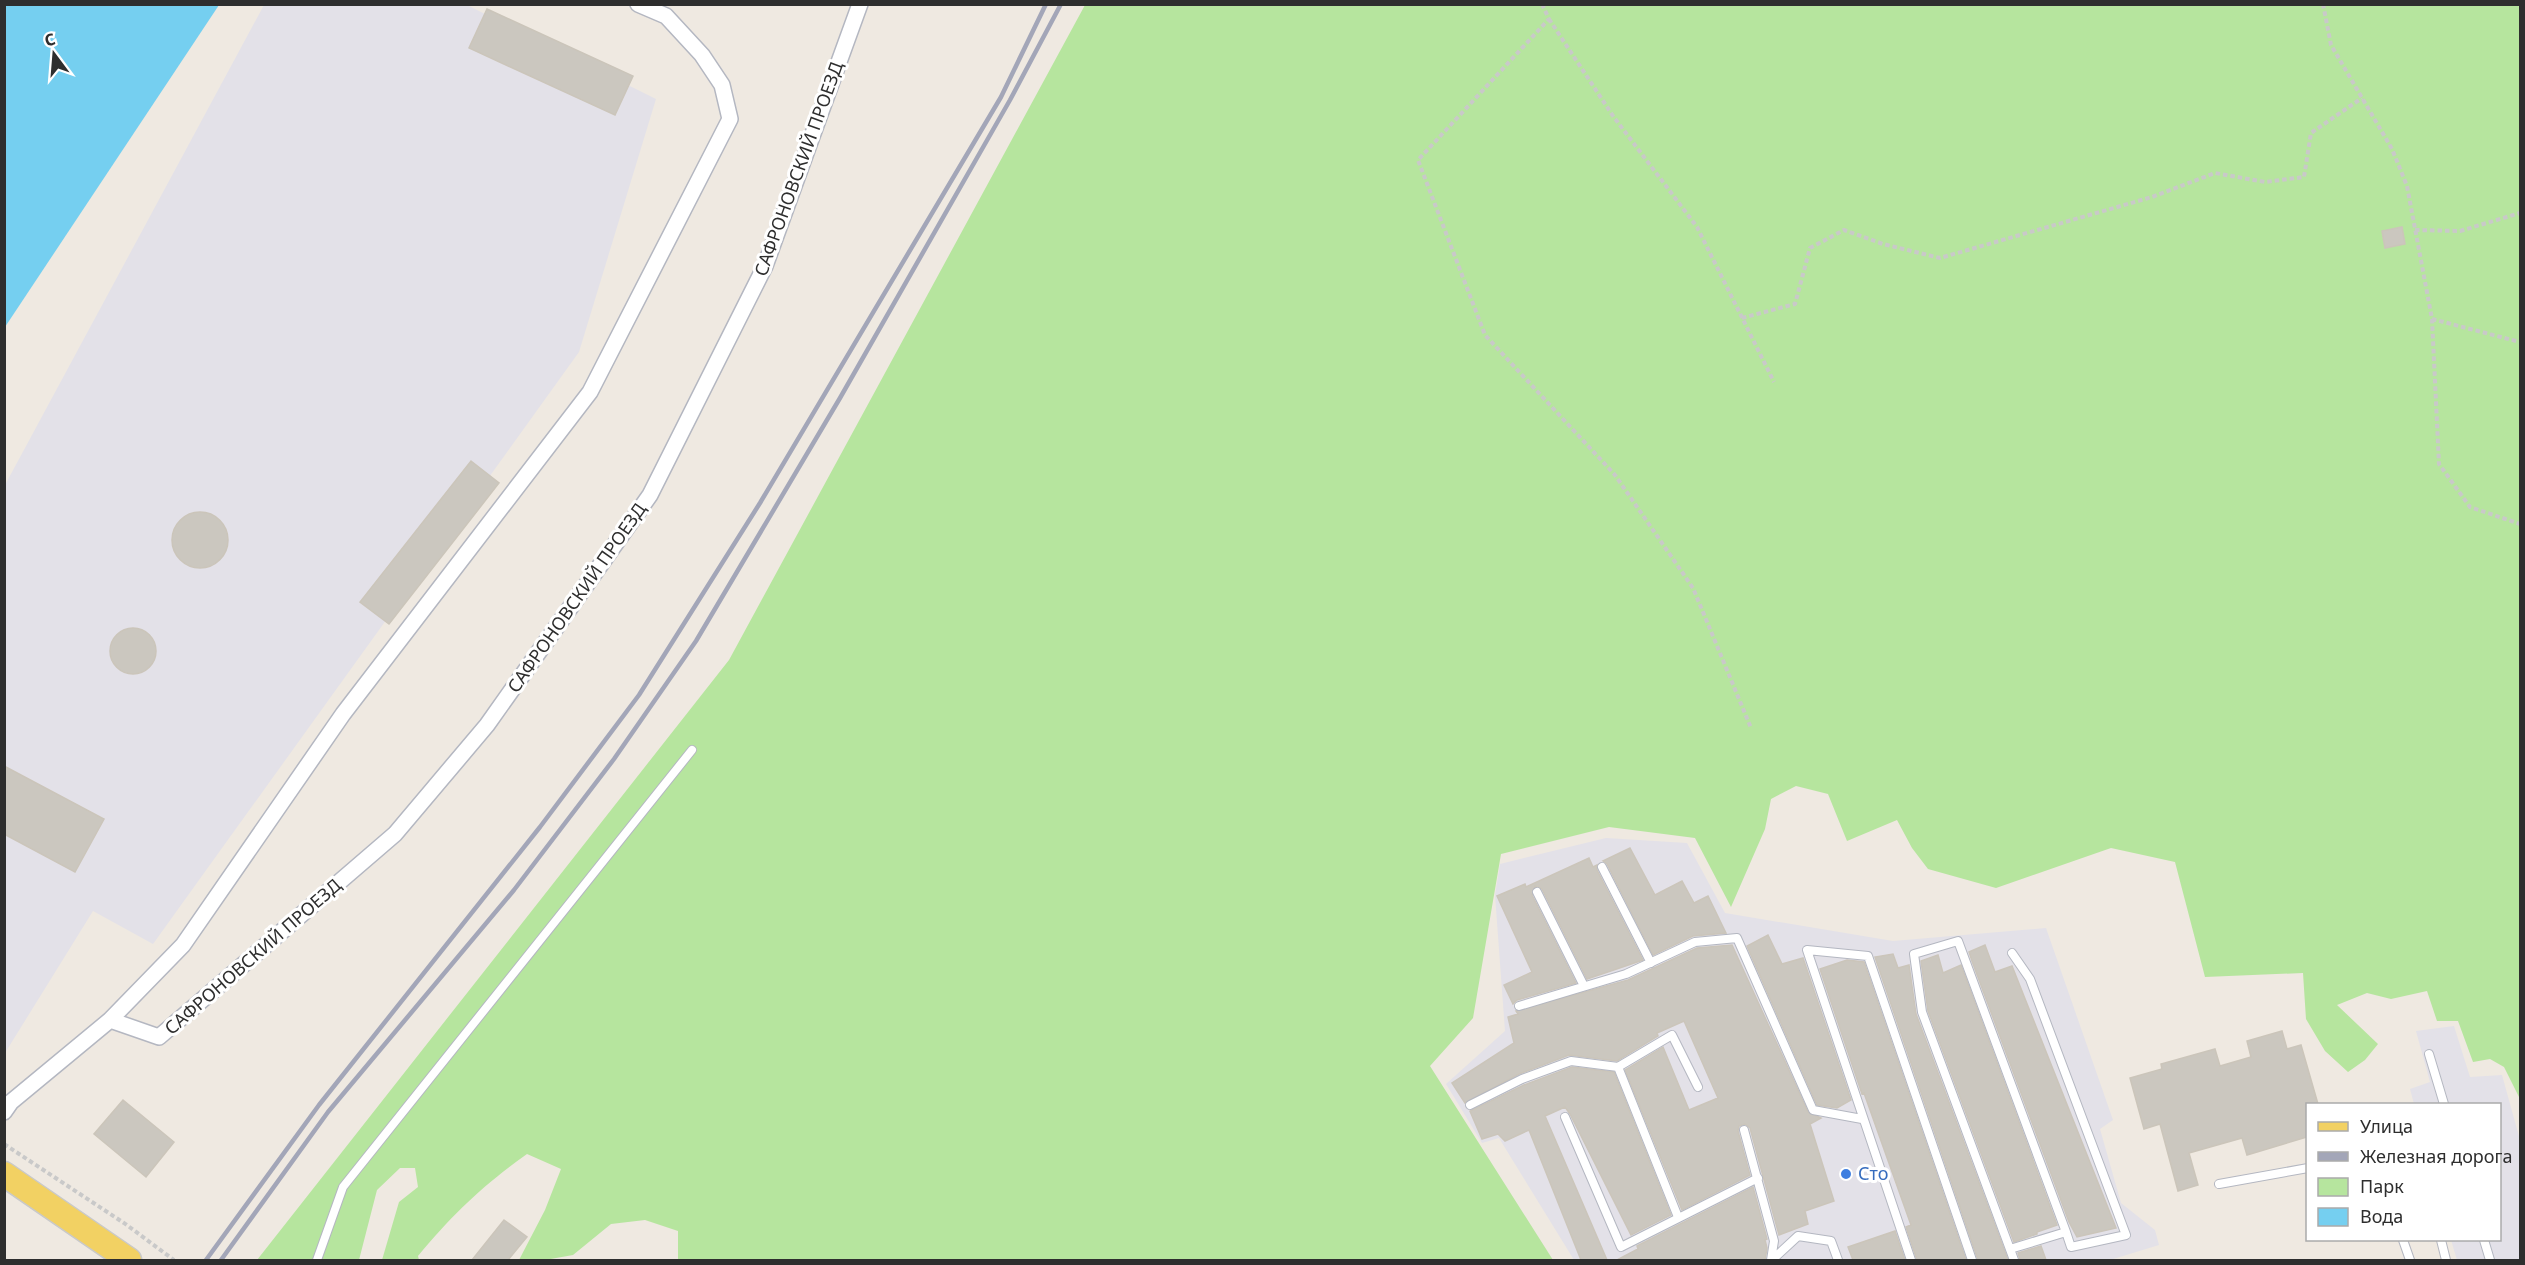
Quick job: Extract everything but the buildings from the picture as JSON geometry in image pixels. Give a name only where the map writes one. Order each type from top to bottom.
[{"type":"main road","points":[[4,1174],[129,1260]]},
{"type":"street","points":[[4,1112],[12,1102],[110,1020],[183,945],[343,714],[590,392],[730,119],[722,85],[702,55],[666,16],[638,4]]},
{"type":"street","name":"САФРОНОВСКИЙ ПРОЕЗД","points":[[110,1020],[159,1037],[395,834],[487,725],[650,495],[765,266],[860,4]]},
{"type":"lane","points":[[317,1260],[344,1187],[692,750]]},
{"type":"lane","points":[[1602,867],[1651,963]]},
{"type":"lane","points":[[1537,892],[1584,986]]},
{"type":"lane","points":[[1519,1006],[1626,974],[1695,942],[1737,938],[1814,1110],[1862,1119]]},
{"type":"lane","points":[[2012,952],[2030,979],[2126,1235],[2071,1247],[1958,940],[1914,954],[1922,1012],[2014,1260]]},
{"type":"lane","points":[[1911,1260],[1807,950],[1868,956],[1972,1260]]},
{"type":"lane","points":[[1470,1105],[1522,1079],[1571,1060],[1618,1067],[1672,1035],[1698,1087]]},
{"type":"lane","points":[[2429,1054],[2444,1103]]},
{"type":"lane","points":[[1618,1067],[1677,1217]]},
{"type":"lane","points":[[1565,1117],[1621,1247],[1677,1217],[1758,1179]]},
{"type":"lane","points":[[1744,1130],[1774,1240],[1772,1260]]},
{"type":"lane","points":[[2219,1184],[2306,1168]]},
{"type":"lane","points":[[2010,1249],[2066,1232]]},
{"type":"lane","points":[[1772,1260],[1798,1236],[1831,1241],[1838,1260]]},
{"type":"lane","points":[[2404,1241],[2410,1260]]},
{"type":"lane","points":[[2441,1241],[2446,1260]]},
{"type":"lane","points":[[2485,1241],[2490,1260]]},
{"type":"path","points":[[1542,4],[1550,20],[1613,116],[1697,227],[1774,382]]},
{"type":"path","points":[[2323,4],[2331,45],[2392,149],[2407,186],[2432,318],[2439,464],[2470,507],[2520,524]]},
{"type":"path","points":[[1550,20],[1418,159],[1485,335],[1615,476],[1693,588],[1751,728]]},
{"type":"path","points":[[1742,318],[1795,304],[1810,248],[1844,230],[1883,244],[1940,258],[2152,197],[2216,173],[2265,182],[2304,177],[2311,133],[2362,98]]},
{"type":"path","points":[[2415,230],[2460,231],[2520,213]]},
{"type":"path","points":[[2432,318],[2520,342]]},
{"type":"path","points":[[4,1144],[124,1222],[174,1260]]},
{"type":"shaded area","points":[[264,5],[467,5],[656,99],[579,352],[153,944],[93,911],[5,1053],[5,485]]},
{"type":"shaded area","points":[[1606,838],[1687,843],[1725,913],[1893,941],[2046,928],[2113,1120],[2100,1129],[2121,1203],[2155,1230],[2159,1245],[2110,1260],[1574,1260],[1499,1138],[1482,1143],[1446,1084],[1505,1031],[1495,895],[1500,864]]},
{"type":"shaded area","points":[[2454,1026],[2470,1077],[2502,1075],[2520,1140],[2520,1260],[2457,1260],[2451,1241],[2501,1241],[2501,1103],[2414,1103],[2410,1089],[2430,1082],[2416,1031]]},
{"type":"green space","points":[[1085,5],[2520,5],[2520,1099],[2504,1067],[2490,1059],[2473,1062],[2458,1021],[2437,1021],[2427,991],[2391,999],[2367,993],[2337,1005],[2378,1044],[2365,1060],[2348,1072],[2325,1051],[2306,1019],[2303,973],[2205,977],[2175,862],[2111,848],[1996,888],[1928,869],[1912,848],[1897,820],[1847,841],[1828,794],[1796,786],[1771,799],[1765,829],[1731,907],[1695,838],[1609,827],[1501,854],[1473,1018],[1430,1066],[1553,1260],[678,1260],[678,1231],[645,1220],[611,1224],[573,1255],[545,1260],[519,1260],[545,1210],[561,1169],[527,1154],[482,1189],[456,1214],[418,1256],[419,1260],[382,1260],[399,1202],[418,1187],[415,1168],[400,1168],[377,1190],[359,1260],[257,1260],[729,660]]},
{"type":"water","points":[[4,5],[219,5],[5,327]]},
{"type":"railway","points":[[206,1260],[319,1105],[540,827],[639,695],[760,503],[1001,97],[1046,4]]},
{"type":"railway","points":[[221,1260],[328,1112],[514,890],[614,759],[696,641],[840,398],[1010,100],[1061,4]]},
{"type":"place","name":"Сто","points":[[1846,1174]]}]
